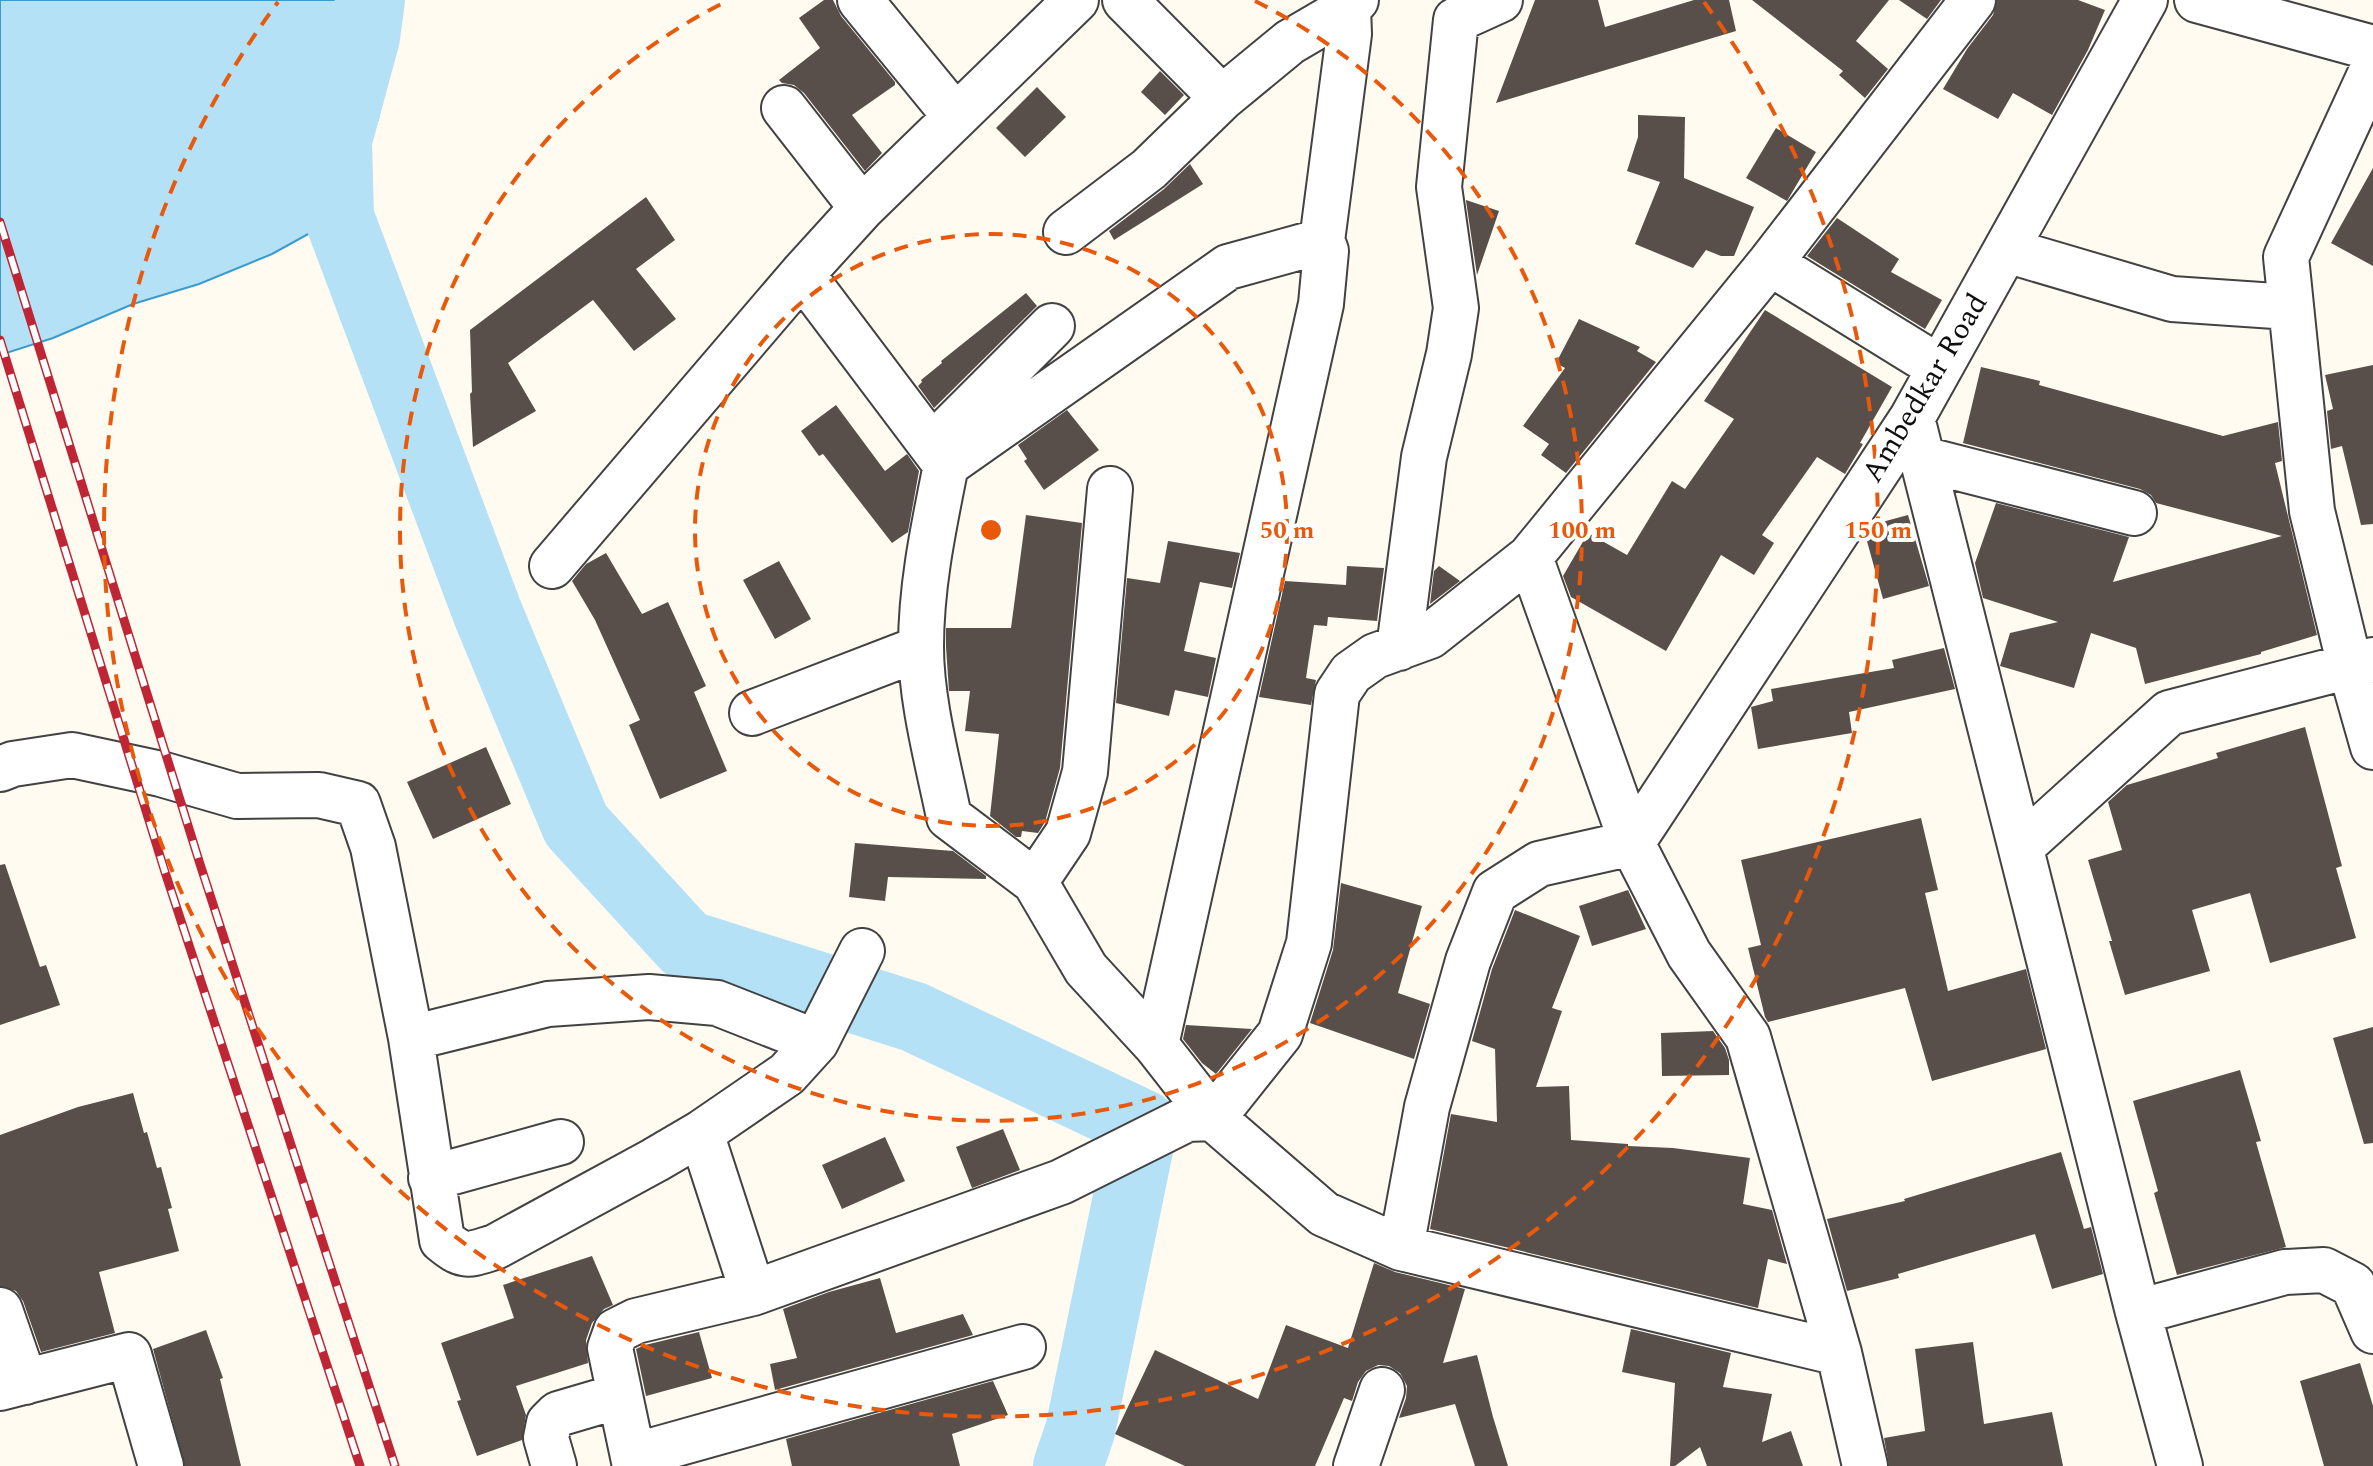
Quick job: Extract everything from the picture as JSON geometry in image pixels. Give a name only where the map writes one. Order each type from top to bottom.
[{"type":"street","points":[[860,0],[955,116]]},
{"type":"street","points":[[552,566],[862,208],[1076,0]]},
{"type":"street","points":[[1125,0],[1222,98]]},
{"type":"street","points":[[1399,648],[1424,457],[1449,354],[1456,308],[1439,187],[1443,10],[1500,0]]},
{"type":"street","points":[[1023,1347],[634,1461],[610,1348],[616,1331],[636,1321],[753,1293],[1061,1182],[1200,1118],[1280,1034],[1309,943],[1337,694],[1351,673],[1375,656],[1430,636],[1530,557],[1770,263],[1973,0]]},
{"type":"street","name":"Ambedkar Road","points":[[1632,843],[1912,418],[2145,0]]},
{"type":"street","points":[[2197,0],[2373,48]]},
{"type":"street","points":[[1066,232],[1149,169],[1222,98],[1290,42],[1352,4]]},
{"type":"street","points":[[1156,1045],[1321,304],[1326,251],[1322,241],[1352,4]]},
{"type":"street","points":[[2373,68],[2286,257],[2312,511],[2362,663],[2373,747]]},
{"type":"street","points":[[784,108],[862,208]]},
{"type":"street","points":[[939,456],[1228,267],[1322,241]]},
{"type":"street","points":[[2006,250],[2172,299],[2290,307]]},
{"type":"street","points":[[1770,263],[1940,368]]},
{"type":"street","points":[[802,274],[939,456]]},
{"type":"street","points":[[1052,326],[939,456],[926,563],[921,648],[923,684],[949,817],[1035,882],[1086,969],[1156,1045],[1200,1118],[1324,1214],[1401,1248],[1839,1353]]},
{"type":"street","points":[[1912,418],[2138,1312],[2180,1466]]},
{"type":"street","points":[[1923,459],[2134,513]]},
{"type":"street","points":[[1035,882],[1068,833],[1085,772],[1110,489]]},
{"type":"street","points":[[1530,557],[1632,843],[1689,954],[1748,1037],[1839,1353],[1865,1466]]},
{"type":"street","points":[[752,713],[921,648]]},
{"type":"street","points":[[2021,847],[2169,713],[2362,663]]},
{"type":"street","points":[[0,769],[13,764],[72,755],[161,774],[237,796],[319,795],[358,804],[373,847],[411,1038],[442,1240],[467,1255],[495,1247],[655,1160],[701,1133],[787,1074],[816,1042],[862,951]]},
{"type":"street","points":[[1401,1248],[1427,1107],[1468,961],[1495,892],[1539,864],[1632,843]]},
{"type":"street","points":[[411,1038],[548,1004],[649,997],[717,1003],[816,1042]]},
{"type":"street","points":[[701,1133],[753,1293]]},
{"type":"street","points":[[431,1178],[561,1142]]},
{"type":"street","points":[[2138,1312],[2285,1272],[2324,1270],[2353,1285],[2373,1331]]},
{"type":"street","points":[[0,1310],[12,1385],[129,1355],[161,1466]]},
{"type":"street","points":[[1356,1466],[1382,1390]]},
{"type":"street","points":[[554,1466],[546,1438],[549,1423],[558,1414],[619,1396]]},
{"type":"water","points":[[0,0],[401,0],[378,119],[339,217],[272,254],[199,284],[133,304],[53,338],[0,355]]},
{"type":"building","points":[[824,0],[833,0],[841,16],[895,82],[852,115],[882,153],[865,171],[804,93],[794,85],[779,80],[820,48],[799,18]]},
{"type":"building","points":[[1535,0],[1598,0],[1605,27],[1694,0],[1729,0],[1736,31],[1496,103]]},
{"type":"building","points":[[1752,0],[1889,0],[1856,41],[1888,69],[1865,98],[1839,75],[1843,71]]},
{"type":"building","points":[[1899,0],[1941,0],[1927,19]]},
{"type":"building","points":[[1997,0],[2078,0],[2105,10],[2088,50],[2052,115],[2013,93],[1998,119],[1943,89],[1967,49],[1993,15]]},
{"type":"building","points":[[1160,71],[1184,95],[1165,115],[1141,92]]},
{"type":"building","points":[[1037,87],[1066,117],[1025,157],[996,128]]},
{"type":"building","points":[[1638,115],[1685,117],[1684,178],[1754,207],[1734,256],[1721,256],[1706,250],[1693,268],[1635,244],[1660,182],[1627,171],[1638,137]]},
{"type":"building","points":[[1776,128],[1816,152],[1787,201],[1746,178]]},
{"type":"building","points":[[1190,164],[1203,184],[1114,240],[1109,231],[1164,189]]},
{"type":"building","points":[[2373,168],[2373,266],[2331,243]]},
{"type":"building","points":[[646,197],[675,240],[636,269],[676,319],[634,351],[593,300],[508,363],[536,411],[473,447],[470,330]]},
{"type":"building","points":[[1466,201],[1499,211],[1477,275]]},
{"type":"building","points":[[1837,218],[1899,259],[1891,272],[1942,300],[1925,329],[1807,256]]},
{"type":"building","points":[[1026,293],[1037,306],[934,408],[918,386],[921,380]]},
{"type":"building","points":[[1765,310],[1892,387],[1845,474],[1817,457],[1762,535],[1774,543],[1754,575],[1721,555],[1666,651],[1571,597],[1563,576],[1588,533],[1627,555],[1672,481],[1685,489],[1734,419],[1704,401]]},
{"type":"building","points":[[1579,319],[1640,347],[1637,351],[1656,362],[1566,473],[1541,455],[1549,444],[1523,426],[1565,368],[1556,363]]},
{"type":"building","points":[[2373,365],[2373,524],[2361,525],[2342,446],[2331,449],[2327,411],[2333,409],[2325,375]]},
{"type":"building","points":[[1981,367],[2040,381],[2039,385],[2223,436],[2278,422],[2282,461],[2275,463],[2317,635],[2261,654],[2145,684],[2136,648],[2091,633],[2074,688],[2000,666],[2010,633],[2058,622],[1983,598],[1975,563],[1996,503],[2129,537],[2113,582],[2282,536],[2156,503],[2151,495],[2140,489],[1963,443]]},
{"type":"building","points":[[836,405],[885,471],[907,454],[919,471],[908,532],[892,543],[823,454],[819,456],[801,431]]},
{"type":"building","points":[[1067,410],[1099,450],[1044,490],[1024,461],[1027,459],[1018,445]]},
{"type":"building","points":[[1026,515],[1082,523],[1060,768],[1045,822],[1038,833],[1022,831],[1021,837],[1016,837],[990,816],[999,734],[965,731],[970,691],[949,691],[946,628],[1011,628]]},
{"type":"building","points":[[1908,515],[1929,586],[1883,599],[1865,534],[1871,525]]},
{"type":"building","points":[[1168,541],[1240,553],[1232,588],[1200,582],[1184,651],[1216,658],[1208,697],[1175,690],[1169,716],[1116,703],[1127,578],[1160,583]]},
{"type":"building","points":[[606,553],[642,614],[668,602],[706,686],[694,692],[727,771],[660,799],[629,725],[640,720],[595,620],[572,581],[586,564]]},
{"type":"building","points":[[779,561],[811,619],[775,639],[743,580]]},
{"type":"building","points":[[1347,566],[1384,568],[1377,621],[1328,617],[1327,626],[1314,625],[1306,678],[1316,680],[1311,705],[1259,697],[1285,581],[1346,585]]},
{"type":"building","points":[[1439,566],[1460,581],[1430,604],[1434,571]]},
{"type":"building","points":[[1944,648],[1955,689],[1849,712],[1852,733],[1758,749],[1751,707],[1773,701],[1771,689],[1894,668],[1892,660]]},
{"type":"building","points":[[2305,727],[2342,866],[2336,868],[2356,938],[2270,963],[2250,893],[2192,910],[2210,971],[2125,995],[2088,860],[2122,850],[2108,802],[2127,785],[2218,758],[2216,753]]},
{"type":"building","points":[[486,747],[511,804],[433,839],[407,782]]},
{"type":"building","points":[[1921,818],[1938,890],[1925,893],[1948,991],[2026,969],[2046,1049],[1932,1081],[1905,988],[1768,1022],[1748,948],[1761,945],[1741,860]]},
{"type":"building","points":[[855,843],[953,851],[986,879],[888,877],[885,901],[849,897]]},
{"type":"building","points":[[5,864],[40,967],[46,965],[60,1005],[0,1025],[0,865]]},
{"type":"building","points":[[1341,883],[1422,906],[1398,993],[1430,1004],[1414,1059],[1310,1023],[1333,950]]},
{"type":"building","points":[[1628,890],[1646,929],[1592,946],[1579,906]]},
{"type":"building","points":[[1515,910],[1580,936],[1552,1008],[1562,1011],[1536,1087],[1569,1086],[1571,1140],[1750,1158],[1743,1204],[1772,1210],[1787,1264],[1768,1259],[1758,1308],[1430,1229],[1451,1114],[1497,1122],[1495,1049],[1472,1041],[1492,969]]},
{"type":"building","points":[[1186,1025],[1252,1029],[1216,1074],[1202,1063],[1183,1039]]},
{"type":"building","points":[[2373,1027],[2373,1143],[2364,1144],[2333,1038]]},
{"type":"building","points":[[1713,1031],[1725,1048],[1729,1075],[1662,1076],[1661,1033]]},
{"type":"building","points":[[2240,1070],[2261,1141],[2256,1142],[2286,1247],[2177,1275],[2133,1101]]},
{"type":"building","points":[[133,1093],[157,1168],[161,1167],[179,1251],[99,1272],[115,1333],[41,1352],[23,1301],[16,1291],[0,1286],[0,1135],[78,1107]]},
{"type":"building","points":[[1003,1129],[1020,1170],[972,1188],[956,1147]]},
{"type":"building","points":[[885,1137],[905,1181],[842,1209],[822,1165]]},
{"type":"building","points":[[2061,1152],[2084,1229],[2091,1227],[2103,1274],[2052,1289],[2035,1234],[1898,1274],[1899,1278],[1847,1291],[1827,1219],[1905,1201]]},
{"type":"building","points":[[592,1256],[613,1305],[604,1309],[592,1323],[586,1340],[588,1363],[516,1386],[526,1415],[522,1440],[477,1456],[441,1343],[514,1318],[503,1285]]},
{"type":"building","points":[[1374,1263],[1395,1272],[1465,1289],[1443,1363],[1477,1355],[1508,1466],[1475,1466],[1455,1404],[1399,1418],[1407,1386],[1400,1373],[1389,1366],[1378,1365],[1366,1371],[1358,1382],[1352,1401],[1344,1398],[1315,1466],[1185,1466],[1115,1434],[1155,1350],[1258,1399],[1286,1325],[1348,1348]]},
{"type":"building","points":[[880,1278],[896,1333],[963,1314],[973,1335],[775,1390],[770,1364],[797,1358],[783,1309]]},
{"type":"building","points":[[1631,1329],[1731,1353],[1723,1387],[1772,1394],[1762,1442],[1791,1431],[1803,1466],[1707,1466],[1700,1447],[1675,1466],[1670,1466],[1675,1383],[1622,1372]]},
{"type":"building","points":[[206,1330],[223,1378],[220,1379],[241,1466],[185,1466],[153,1349]]},
{"type":"building","points":[[699,1332],[712,1378],[646,1396],[636,1349]]},
{"type":"building","points":[[1973,1342],[1984,1424],[2052,1412],[2063,1466],[1889,1466],[1884,1438],[1925,1431],[1915,1349]]},
{"type":"building","points":[[2360,1363],[2373,1406],[2373,1466],[2324,1466],[2300,1381]]},
{"type":"building","points":[[993,1381],[1008,1415],[952,1434],[960,1466],[792,1466],[786,1439]]},
{"type":"waterway","points":[[370,0],[365,37],[337,140],[339,217],[488,614],[576,825],[686,945],[914,1017],[1143,1125],[1080,1431],[1068,1466]]},
{"type":"railway","points":[[0,222],[200,864],[395,1466]]},
{"type":"railway","points":[[0,340],[165,872],[360,1466]]}]
